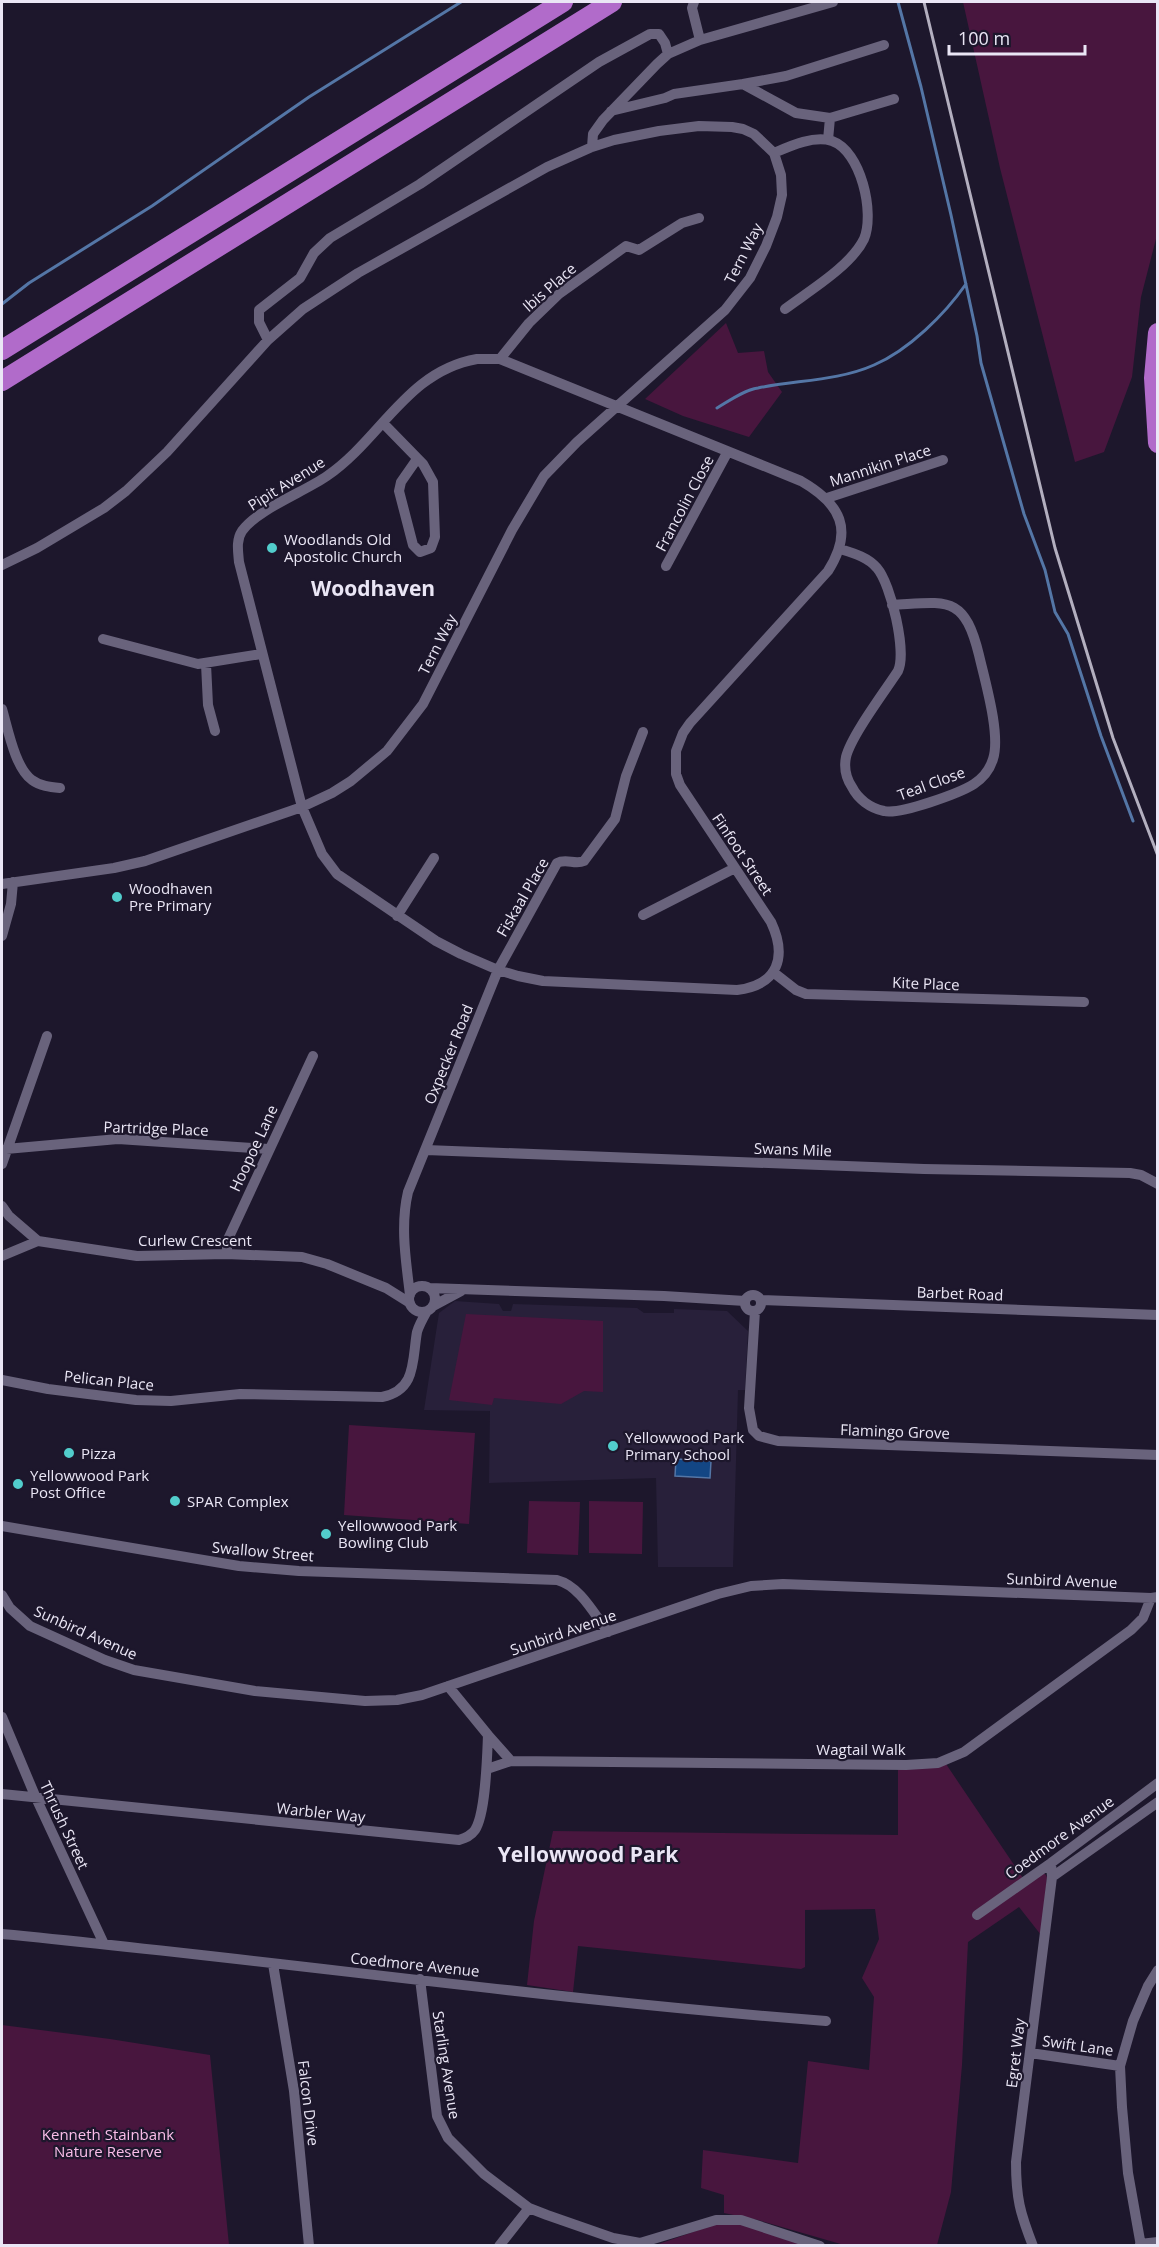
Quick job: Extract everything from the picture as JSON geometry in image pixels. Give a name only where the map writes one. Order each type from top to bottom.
[{"type":"highway","points":[[381,115],[541,2]]},
{"type":"highway","points":[[2,350],[563,2]]},
{"type":"highway","points":[[2,381],[612,2]]},
{"type":"highway","points":[[1158,333],[1154,378],[1158,442]]},
{"type":"street","points":[[694,2],[692,8],[700,40]]},
{"type":"street","points":[[592,147],[593,134],[611,111],[668,54],[700,40],[833,2]]},
{"type":"street","points":[[268,340],[259,322],[259,310],[300,278],[314,253],[330,238],[420,184],[599,62],[641,38],[652,33],[658,34],[665,43],[668,54]]},
{"type":"street","points":[[611,111],[674,94],[786,76],[884,45]]},
{"type":"street","points":[[743,84],[796,113],[830,118],[894,99]]},
{"type":"street","points":[[828,140],[830,118]]},
{"type":"street","points":[[2,565],[38,548],[104,508],[126,491],[167,452],[268,340],[303,309],[358,273],[548,167],[592,147],[659,131],[718,126],[732,127],[754,134],[774,153],[790,146],[815,140],[828,140],[842,147],[857,165],[866,202],[867,223],[864,237],[858,248],[838,268],[785,309]]},
{"type":"street","name":"Tern Way","points":[[7,883],[114,868],[145,861],[302,807],[351,781],[387,751],[423,704],[512,530],[536,489],[557,461],[725,310],[750,278],[766,246],[777,217],[782,195],[781,175],[774,153]]},
{"type":"street","name":"Ibis Place","points":[[500,359],[530,323],[559,294],[626,246],[639,250],[682,223],[699,218]]},
{"type":"street","name":"Pipit Avenue","points":[[302,807],[239,562],[240,535],[256,518],[339,467],[419,384],[433,374],[463,361],[500,359],[620,406]]},
{"type":"street","points":[[620,406],[727,453],[801,481],[827,498],[841,522],[843,531],[840,549]]},
{"type":"street","points":[[383,423],[417,459],[430,475],[434,489],[435,537],[431,548],[420,552],[413,545],[399,491],[401,482],[417,459]]},
{"type":"street","name":"Francolin Close","points":[[666,566],[692,522],[727,453]]},
{"type":"street","name":"Mannikin Place","points":[[827,498],[943,460]]},
{"type":"street","name":"Teal Close","points":[[840,549],[858,554],[876,566],[885,580],[900,647],[900,666],[852,742],[845,760],[846,775],[857,795],[870,806],[890,812],[915,807],[974,784],[989,768],[995,747],[987,694],[969,622],[955,608],[942,603],[892,605]]},
{"type":"street","name":"Finfoot Street","points":[[773,972],[778,962],[779,939],[771,922],[680,785],[675,763],[679,742],[690,723],[828,571],[840,549]]},
{"type":"street","points":[[103,639],[191,663],[206,664],[261,654]]},
{"type":"street","points":[[206,664],[208,705],[215,731]]},
{"type":"street","points":[[2,709],[17,758],[27,776],[42,786],[60,788]]},
{"type":"street","name":"Fiskaal Place","points":[[498,970],[557,863],[563,860],[575,863],[584,861],[615,819],[626,776],[643,732]]},
{"type":"street","points":[[302,807],[322,854],[337,874],[397,916],[453,950],[498,970],[543,981],[737,990],[762,983],[773,972]]},
{"type":"street","points":[[397,916],[434,858]]},
{"type":"street","points":[[642,915],[735,868]]},
{"type":"street","points":[[2,936],[11,904],[7,883]]},
{"type":"street","name":"Oxpecker Road","points":[[412,1295],[407,1268],[404,1207],[408,1192],[498,970]]},
{"type":"street","name":"Kite Place","points":[[773,972],[796,990],[806,994],[1084,1002]]},
{"type":"street","points":[[2,1164],[47,1036]]},
{"type":"street","name":"Hoopoe Lane","points":[[226,1254],[229,1237],[313,1056]]},
{"type":"street","name":"Partridge Place","points":[[6,1149],[118,1139],[268,1149]]},
{"type":"street","name":"Swans Mile","points":[[426,1150],[924,1170],[1130,1173],[1141,1175],[1158,1184]]},
{"type":"street","points":[[2,1206],[9,1216],[38,1241],[2,1256]]},
{"type":"street","name":"Curlew Crescent","points":[[38,1241],[137,1256],[226,1254],[302,1257],[327,1264],[386,1288],[412,1295]]},
{"type":"street","points":[[412,1295],[429,1288],[745,1301],[752,1295],[758,1296],[761,1306],[755,1311],[747,1308],[745,1301]]},
{"type":"street","points":[[418,1329],[435,1298],[429,1288]]},
{"type":"street","points":[[412,1295],[419,1311],[430,1308],[464,1290]]},
{"type":"street","points":[[412,1295],[418,1329]]},
{"type":"street","name":"Barbet Road","points":[[761,1300],[1158,1315]]},
{"type":"street","name":"Flamingo Grove","points":[[755,1311],[749,1408],[753,1430],[763,1438],[778,1442],[1158,1455]]},
{"type":"street","name":"Pelican Place","points":[[2,1380],[109,1398],[171,1401],[240,1394],[366,1397],[392,1395],[405,1385],[410,1377],[418,1329]]},
{"type":"street","name":"Swallow Street","points":[[2,1526],[239,1566],[299,1571],[557,1580],[565,1582],[576,1590],[608,1632]]},
{"type":"street","name":"Sunbird Avenue","points":[[2,1595],[10,1608],[30,1626],[105,1660],[134,1670],[255,1691],[365,1701],[409,1698],[718,1594],[751,1586],[770,1584],[1154,1598]]},
{"type":"street","name":"Wagtail Walk","points":[[487,1769],[511,1761],[906,1765],[946,1761],[964,1752],[1131,1630],[1143,1618],[1154,1598]]},
{"type":"street","points":[[448,1686],[511,1761]]},
{"type":"street","name":"Thrush Street","points":[[2,1717],[36,1798],[104,1944]]},
{"type":"street","name":"Warbler Way","points":[[2,1794],[459,1840],[472,1834],[479,1821],[487,1769],[488,1735]]},
{"type":"street","name":"Coedmore Avenue","points":[[977,1915],[1158,1783]]},
{"type":"street","name":"Coedmore Avenue","points":[[1052,1877],[1158,1802]]},
{"type":"street","name":"Egret Way","points":[[1033,2246],[1020,2212],[1016,2181],[1018,2141],[1052,1877],[1051,1863]]},
{"type":"street","name":"Coedmore Avenue","points":[[2,1934],[742,2014],[826,2021]]},
{"type":"street","name":"Falcon Drive","points":[[273,1964],[294,2091],[309,2246]]},
{"type":"street","points":[[1158,1970],[1148,1986],[1133,2021],[1120,2066],[1128,2174],[1141,2245],[1158,2242]]},
{"type":"street","name":"Starling Avenue","points":[[420,1979],[437,2116],[442,2129],[455,2147],[484,2174],[529,2208],[613,2238],[640,2244],[704,2223],[729,2218],[820,2246]]},
{"type":"street","name":"Swift Lane","points":[[1030,2053],[1120,2066]]},
{"type":"street","points":[[499,2246],[529,2208]]},
{"type":"shaded area","name":"Yellowwood Park Primary School","points":[[455,1301],[499,1304],[503,1311],[511,1311],[513,1304],[637,1308],[644,1313],[674,1313],[674,1309],[727,1311],[748,1331],[745,1390],[738,1390],[733,1567],[658,1567],[656,1478],[489,1483],[490,1411],[424,1410],[439,1313]]},
{"type":"green space","points":[[963,2],[1157,2],[1157,235],[1141,297],[1132,377],[1104,452],[1075,462],[1000,168]]},
{"type":"green space","points":[[726,323],[738,353],[764,351],[768,372],[782,392],[749,437],[683,416],[645,399]]},
{"type":"green space","points":[[466,1314],[603,1321],[603,1392],[584,1391],[561,1404],[494,1398],[492,1405],[449,1400]]},
{"type":"green space","points":[[349,1425],[475,1433],[469,1524],[344,1515]]},
{"type":"green space","points":[[529,1501],[580,1502],[578,1555],[527,1553]]},
{"type":"green space","points":[[589,1501],[643,1502],[642,1554],[589,1553]]},
{"type":"green space","points":[[946,1764],[1027,1884],[1041,1874],[1047,1877],[1041,1935],[1019,1907],[968,1942],[962,2065],[951,2192],[937,2245],[844,2245],[758,2220],[724,2213],[724,2195],[701,2188],[703,2150],[798,2163],[808,2061],[869,2070],[874,1997],[862,1978],[879,1939],[875,1909],[805,1910],[805,1967],[801,1969],[578,1946],[573,1992],[527,1985],[534,1921],[553,1831],[898,1835],[898,1768]]},
{"type":"green space","name":"Kenneth Stainbank Nature Reserve","points":[[2,2025],[210,2055],[229,2245],[2,2245]]},
{"type":"green space","points":[[738,2223],[815,2246],[653,2246],[716,2224]]},
{"type":"water","points":[[676,1459],[711,1461],[710,1478],[675,1476]]},
{"type":"waterway","points":[[2,304],[29,283],[152,206],[309,97],[461,2]]},
{"type":"waterway","points":[[898,2],[951,215],[981,363],[1024,514],[1045,570],[1055,612],[1068,634],[1101,736],[1133,821]]},
{"type":"waterway","points":[[717,408],[753,389],[831,377],[874,365],[913,341],[948,307],[966,284]]},
{"type":"railway","points":[[924,2],[1055,548],[1113,738],[1158,856]]},
{"type":"place","name":"Woodlands Old Apostolic Church","points":[[272,548]]},
{"type":"place","name":"Woodhaven Pre Primary","points":[[117,897]]},
{"type":"place","name":"Yellowwood Park Primary School","points":[[613,1446]]},
{"type":"place","name":"Pizza","points":[[69,1453]]},
{"type":"place","name":"Yellowwood Park Post Office","points":[[18,1484]]},
{"type":"place","name":"SPAR Complex","points":[[175,1501]]},
{"type":"place","name":"Yellowwood Park Bowling Club","points":[[326,1534]]},
{"type":"district","name":"Woodhaven","points":[[373,588]]},
{"type":"district","name":"Yellowwood Park","points":[[588,1854]]}]
